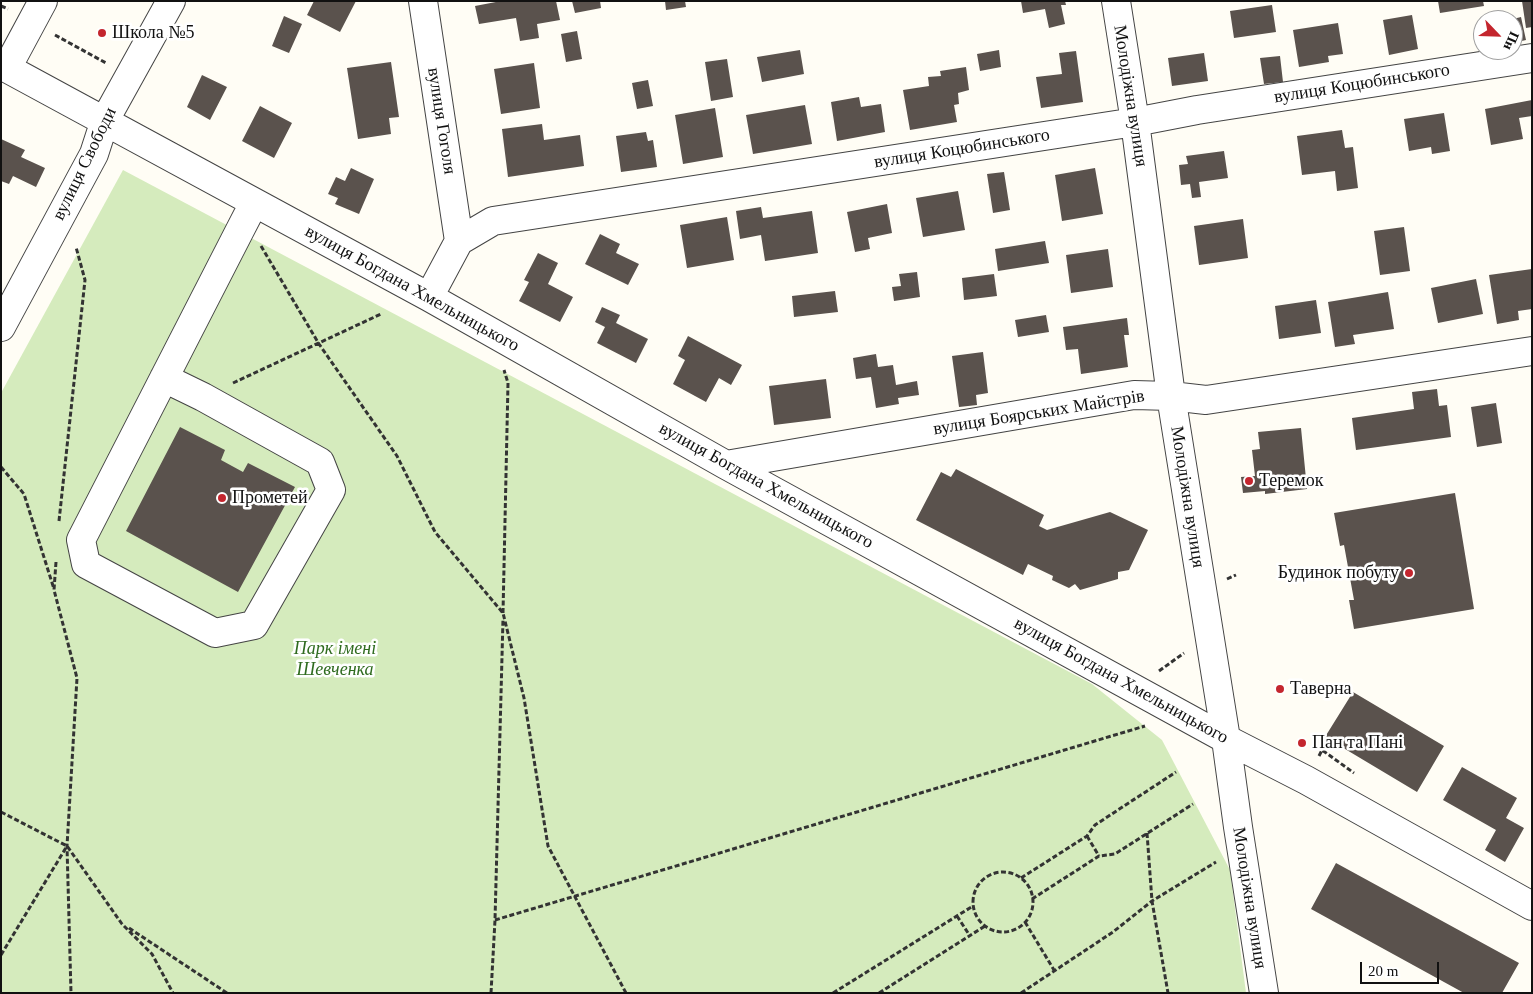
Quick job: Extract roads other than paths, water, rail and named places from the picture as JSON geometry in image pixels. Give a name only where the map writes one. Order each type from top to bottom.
[{"type":"street","name":"вулиця Свободи","points":[[1,327],[94,154],[105,120],[171,1]]},
{"type":"street","name":"вулиця Гоголя","points":[[423,1],[459,241]]},
{"type":"street","name":"Молодіжна вулиця","points":[[1116,1],[1135,122],[1171,396],[1226,739],[1264,993]]},
{"type":"street","points":[[4,66],[37,12]]},
{"type":"street","name":"вулиця Коцюбинського","points":[[459,241],[493,221],[1135,122],[1207,108],[1532,58]]},
{"type":"street","name":"вулиця Богдана Хмельницького","points":[[4,66],[429,297],[726,465],[1226,739],[1306,780],[1532,906]]},
{"type":"street","points":[[164,378],[203,397],[320,462],[331,490],[254,625],[215,632],[86,564],[81,540],[164,378],[254,203]]},
{"type":"street","points":[[429,297],[459,241]]},
{"type":"street","name":"вулиця Боярських Майстрів","points":[[726,465],[1134,395],[1171,396],[1206,400],[1532,351]]},
{"type":"place","name":"Школа №5","points":[[102,33]]},
{"type":"place","name":"Теремок","points":[[1249,481]]},
{"type":"place","name":"Прометей","points":[[222,498]]},
{"type":"place","name":"Будинок побуту","points":[[1409,573]]},
{"type":"place","name":"Таверна","points":[[1280,689]]},
{"type":"place","name":"Пан та Пані","points":[[1302,743]]},
{"type":"park label","name":"Парк імені Шевченка","points":[[335,660]]}]
